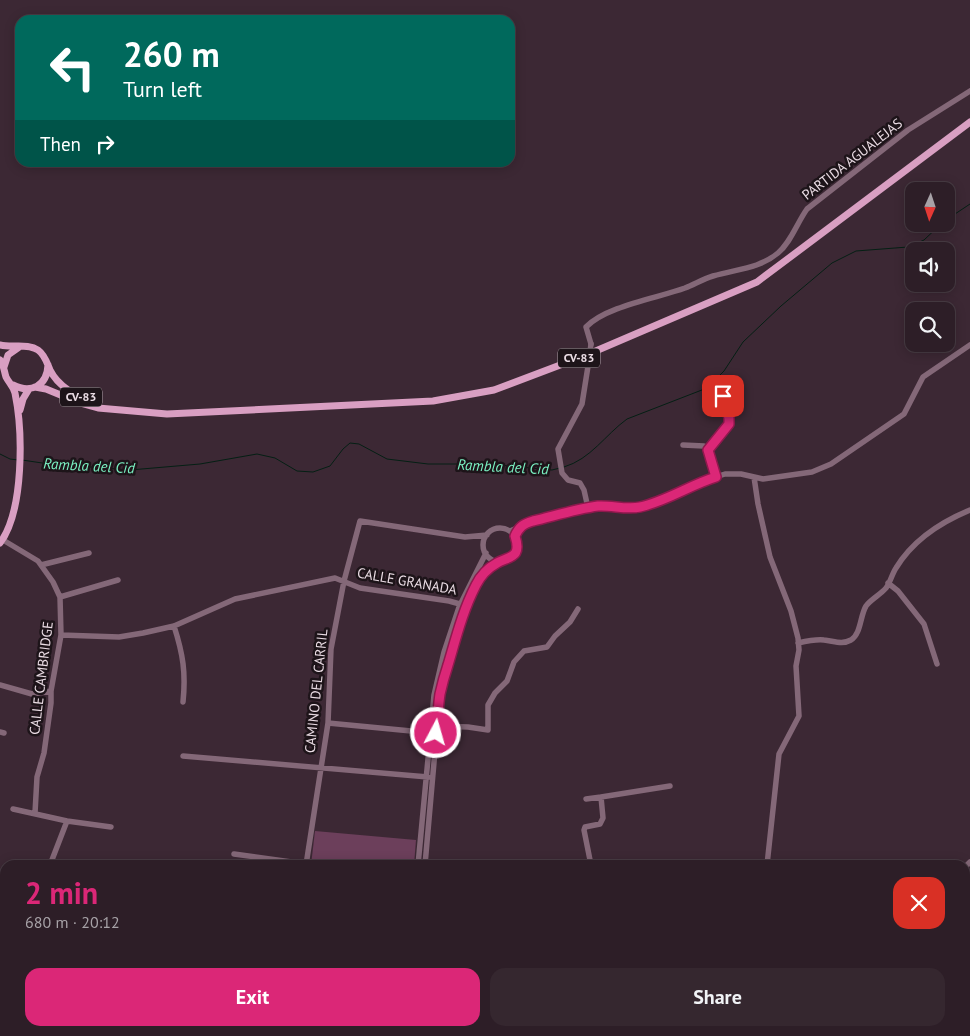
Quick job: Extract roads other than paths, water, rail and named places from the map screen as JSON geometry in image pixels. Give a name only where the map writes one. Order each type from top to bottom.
[{"type":"main road","name":"CV-83","points":[[12,385],[19,388],[46,389],[98,408],[167,414],[424,402],[494,390],[584,356],[757,282],[970,122]]},
{"type":"main road","name":"CV-83","points":[[0,345],[25,346],[37,349],[46,358],[51,373],[61,385],[74,394],[127,411]]},
{"type":"main road","points":[[4,367],[8,355],[18,347]]},
{"type":"main road","points":[[0,360],[12,385],[16,399],[19,433],[19,478],[12,520],[1,541]]},
{"type":"main road","name":"CV-83","points":[[32,388],[45,378],[48,364]]},
{"type":"main road","points":[[18,420],[22,399],[32,388]]},
{"type":"street","name":"PARTIDA AGUALEJAS","points":[[588,508],[584,490],[580,483],[568,480],[562,473],[558,449],[582,404],[591,344],[586,327],[591,322],[607,314],[640,301],[686,288],[713,276],[757,266],[772,257],[787,243],[807,209],[908,130],[970,91]]},
{"type":"street","points":[[513,534],[525,523],[588,508],[598,506],[612,506],[624,509],[639,507],[671,497],[725,474],[741,474],[763,479],[812,472],[831,464],[904,414],[923,377],[970,345]]},
{"type":"street","points":[[708,450],[729,424],[723,396]]},
{"type":"street","points":[[682,445],[704,446],[708,450],[716,477]]},
{"type":"street","points":[[754,477],[770,557],[791,611],[798,643],[796,666],[799,716],[779,754],[768,860]]},
{"type":"street","points":[[798,643],[808,640],[841,643],[853,639],[866,607],[887,586],[896,567],[904,558],[931,530],[949,519],[970,510]]},
{"type":"street","name":"CAMINO DEL CARRIL","points":[[307,860],[328,723],[331,649],[344,581],[360,521],[465,537]]},
{"type":"street","points":[[419,860],[440,694],[464,605],[485,571],[499,562],[506,561],[516,551],[517,543],[513,534],[506,529],[495,529],[487,535],[465,537]]},
{"type":"street","points":[[483,546],[487,535]]},
{"type":"street","points":[[465,537],[478,541],[491,559],[499,562]]},
{"type":"street","name":"CALLE CAMBRIDGE","points":[[1,541],[33,558],[41,565],[53,582],[60,597],[61,635],[51,691],[44,753],[37,777],[35,813]]},
{"type":"street","points":[[41,565],[89,553]]},
{"type":"street","points":[[434,730],[434,695],[444,652],[486,553]]},
{"type":"street","points":[[61,635],[119,637],[174,626],[235,599],[336,578],[344,581]]},
{"type":"street","points":[[60,597],[118,580]]},
{"type":"street","name":"CALLE GRANADA","points":[[344,581],[360,588],[464,605]]},
{"type":"street","points":[[888,583],[898,591],[924,624],[937,664]]},
{"type":"street","points":[[328,723],[434,730],[468,727],[488,730],[488,704],[495,693],[507,681],[518,656],[524,651],[547,647],[555,636],[570,622],[578,609]]},
{"type":"street","points":[[174,626],[183,654],[185,684],[183,702]]},
{"type":"street","points":[[0,685],[32,694],[51,691]]},
{"type":"street","points":[[183,756],[429,777]]},
{"type":"street","points":[[425,860],[429,777]]},
{"type":"street","points":[[586,799],[670,786]]},
{"type":"street","points":[[590,860],[584,830],[585,827],[602,822],[601,797]]},
{"type":"street","points":[[13,809],[67,821],[111,827]]},
{"type":"street","points":[[52,860],[67,821]]},
{"type":"street","points":[[234,854],[273,860]]},
{"type":"waterway","name":"Rambla del Cid","points":[[955,214],[970,204]]},
{"type":"waterway","name":"Rambla del Cid","points":[[564,467],[590,453],[627,419],[707,388],[724,371],[743,342],[781,306],[832,263],[856,251],[908,247],[924,240],[932,232]]},
{"type":"waterway","name":"Rambla del Cid","points":[[22,460],[76,468],[91,467],[130,470],[200,464],[257,454],[275,458],[297,471],[313,472],[330,466],[350,443],[359,444],[387,459],[428,464],[488,464],[552,470],[560,468]]},
{"type":"waterway","name":"Rambla del Cid","points":[[0,454],[10,459],[18,460]]}]
